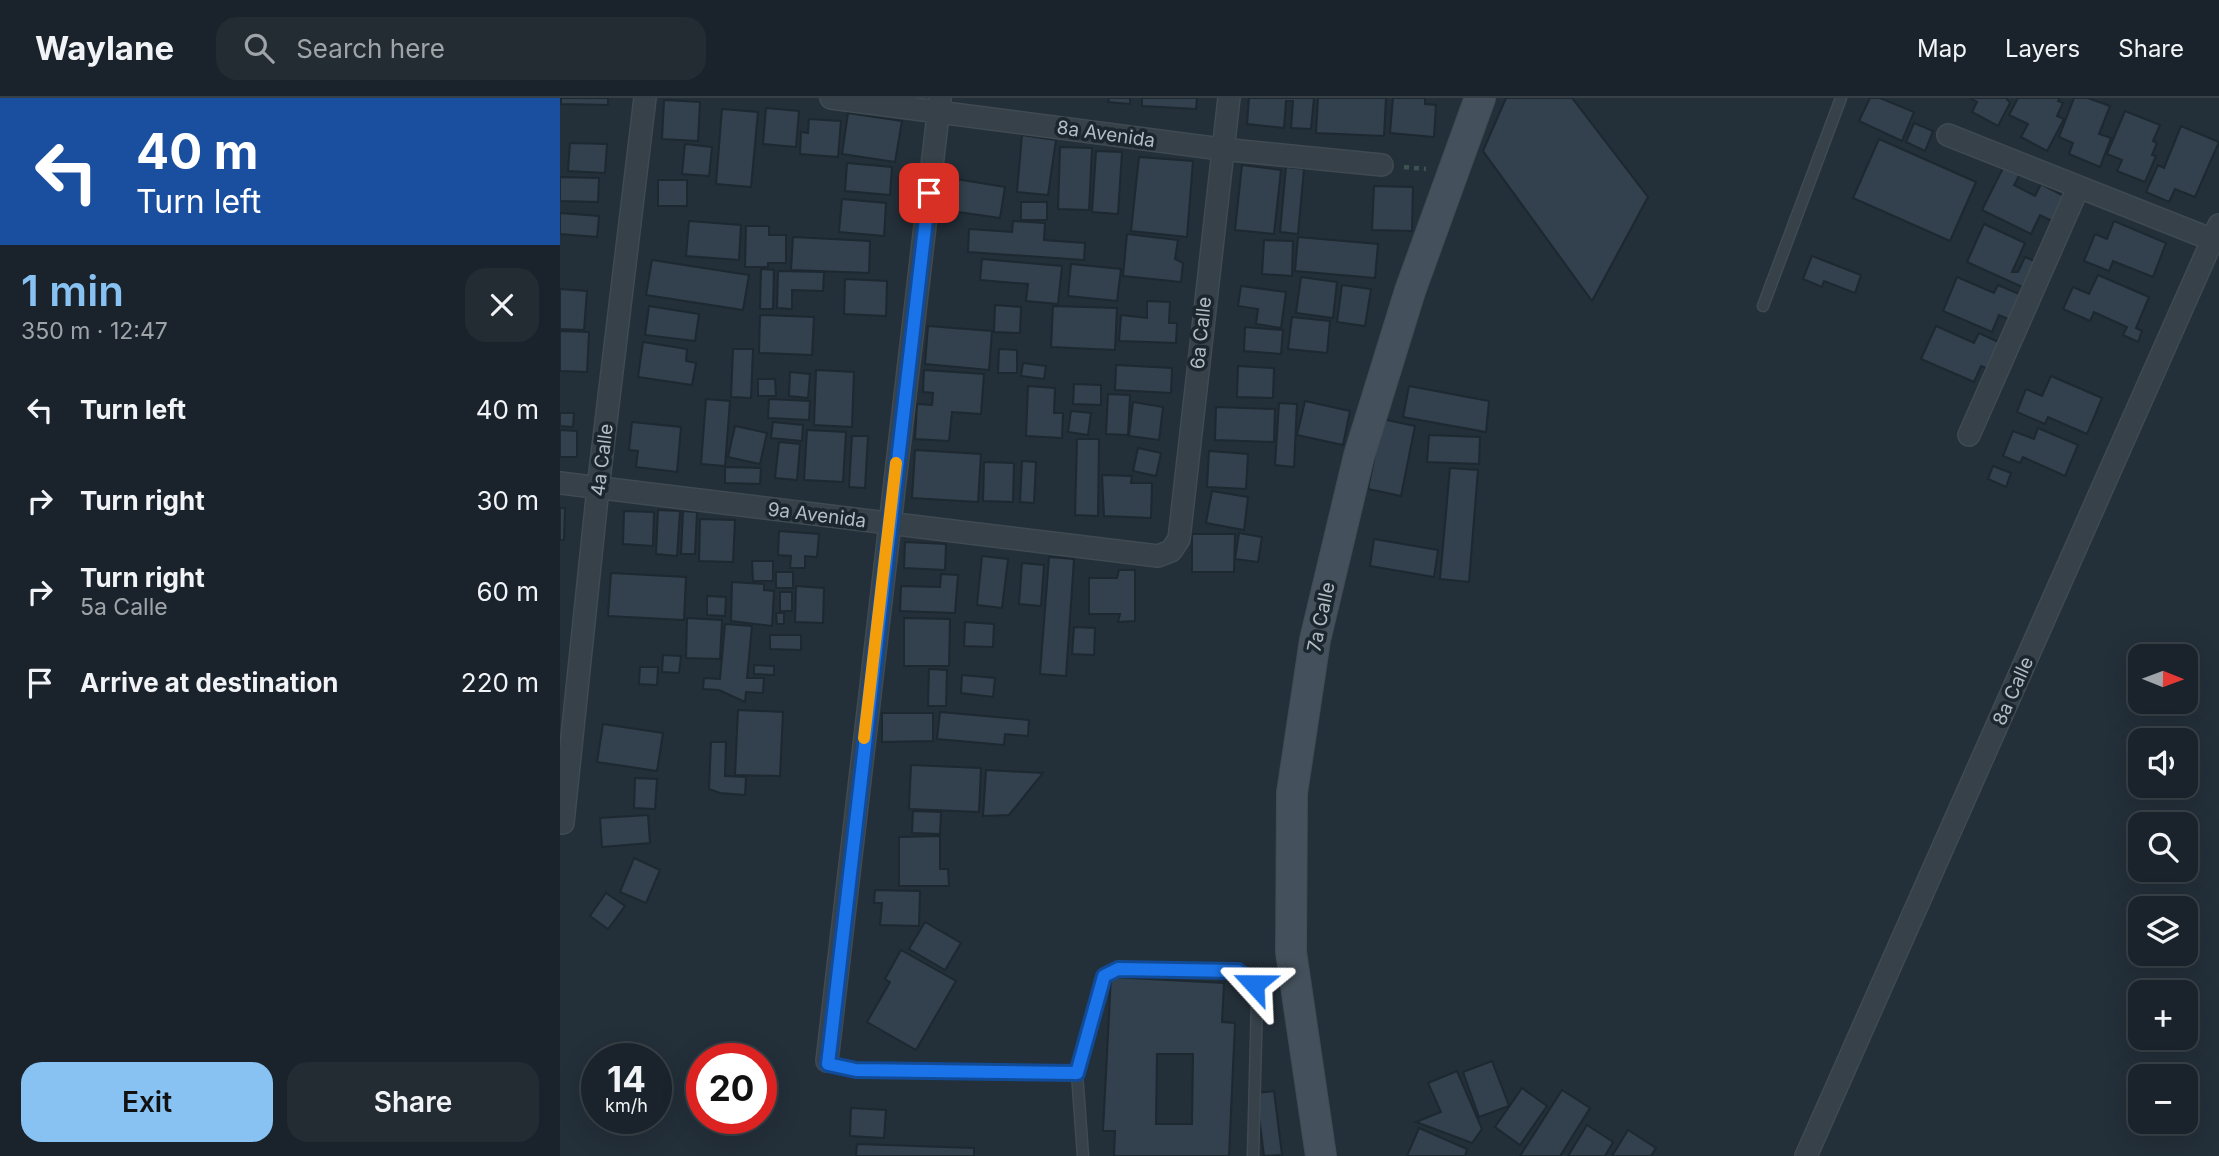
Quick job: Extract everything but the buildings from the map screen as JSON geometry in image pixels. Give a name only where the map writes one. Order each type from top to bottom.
[{"type":"street","name":"4a Calle","points":[[563,823],[598,488],[645,98]]},
{"type":"street","name":"8a Avenida","points":[[831,98],[939,104],[1221,149],[1382,165]]},
{"type":"street","name":"6a Calle","points":[[1158,556],[1171,551],[1179,539],[1221,149],[1229,98]]},
{"type":"street","name":"7a Calle","points":[[1321,1156],[1314,1125],[1291,952],[1292,793],[1315,640],[1359,456],[1410,291],[1480,98]]},
{"type":"street","points":[[827,1061],[939,104]]},
{"type":"street","points":[[1948,135],[2078,188],[2216,232]]},
{"type":"street","points":[[1969,435],[2078,188]]},
{"type":"street","name":"8a Calle","points":[[1806,1156],[2216,232]]},
{"type":"street","name":"9a Avenida","points":[[560,484],[1158,556]]},
{"type":"lane","points":[[1763,306],[1841,98]]},
{"type":"lane","points":[[1083,1156],[1077,1073],[1104,976],[1118,969],[1238,971],[1254,984],[1257,1000],[1252,1156]]},
{"type":"lane","points":[[827,1061],[831,1066],[856,1070],[1077,1073]]},
{"type":"path","points":[[1382,165],[1453,171]]},
{"type":"slow traffic","points":[[864,738],[896,463]]},
{"type":"route","points":[[929,193],[885,550],[828,1064],[856,1070],[1077,1073],[1104,976],[1118,969],[1238,971],[1254,984]]}]
